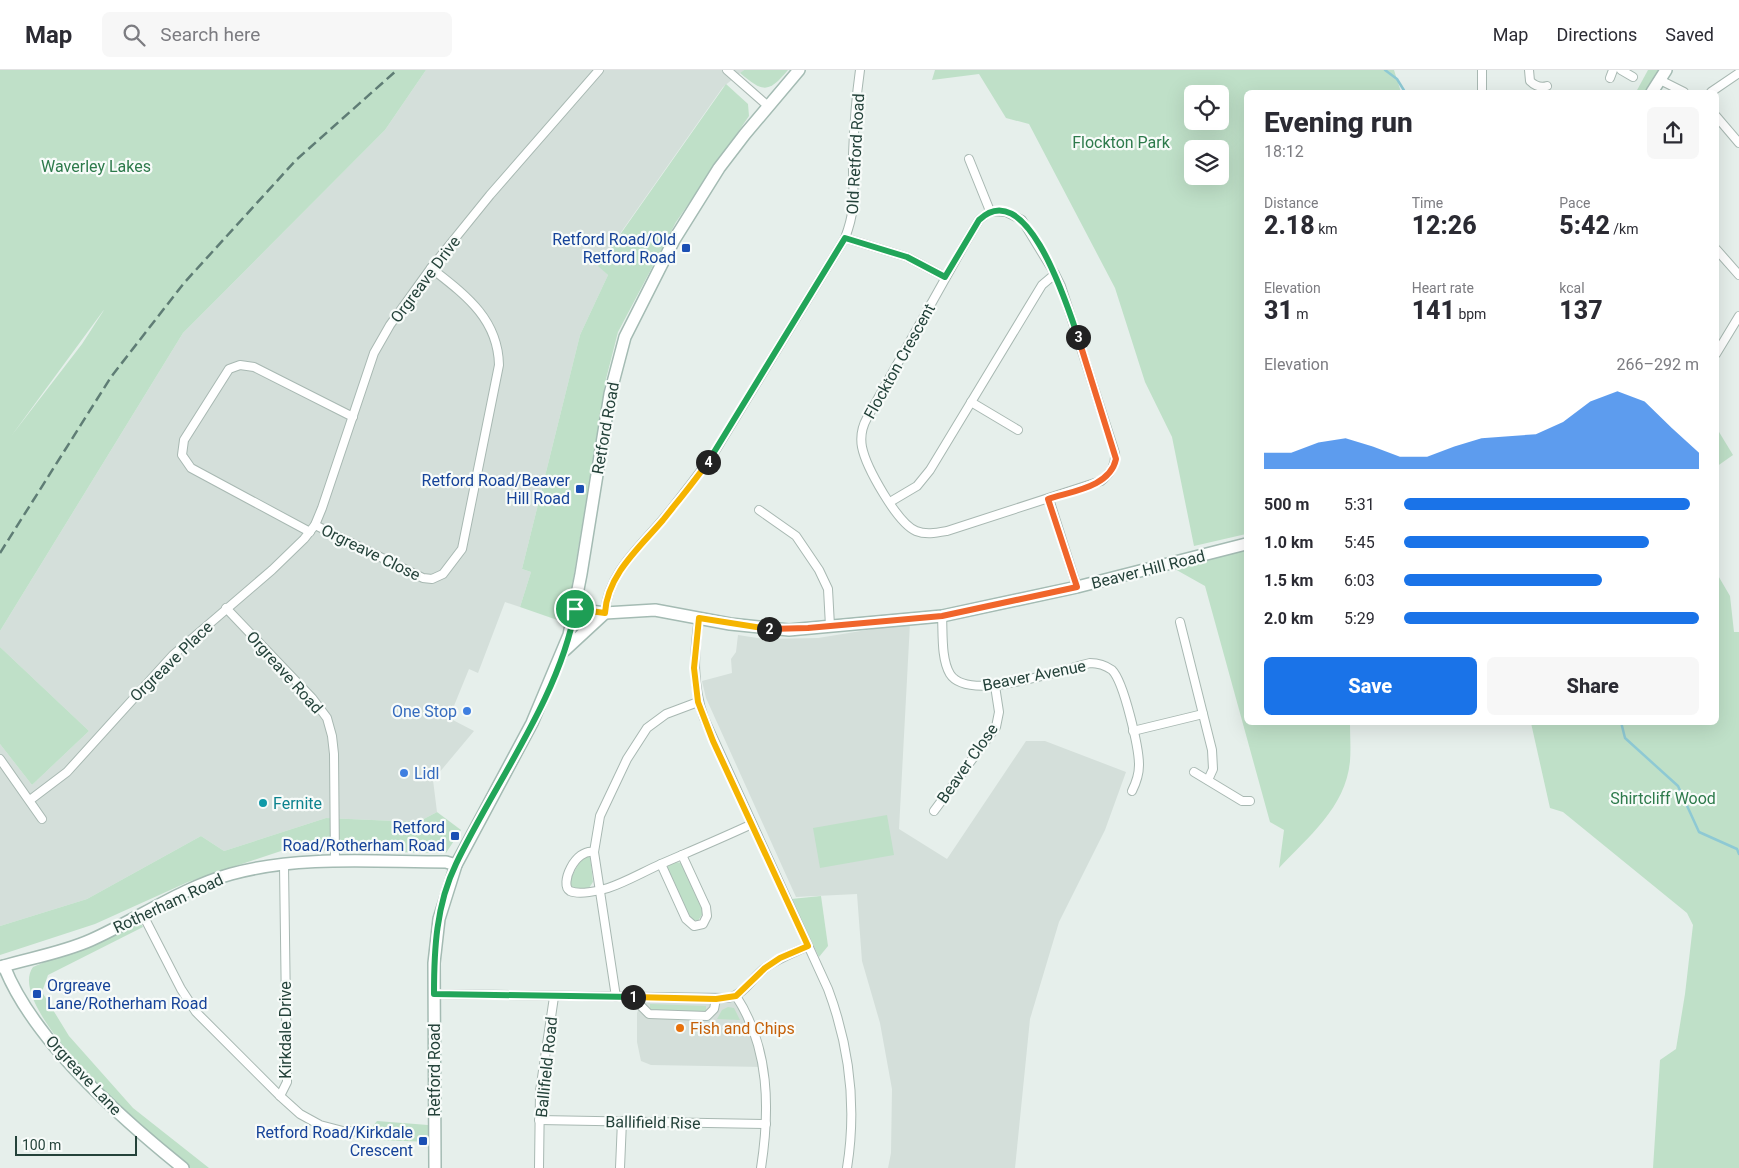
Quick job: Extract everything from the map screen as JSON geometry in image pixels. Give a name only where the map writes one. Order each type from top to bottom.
[{"type":"main road","name":"Retford Road","points":[[435,1168],[435,939],[444,897],[456,865],[532,723],[564,651],[573,622],[610,394],[624,337],[674,240],[720,168],[768,106],[799,70]]},
{"type":"main road","points":[[1653,90],[1663,75]]},
{"type":"main road","name":"Beaver Hill Road","points":[[573,622],[602,616],[655,610],[770,629],[830,626],[942,616],[1077,587],[1244,545]]},
{"type":"main road","name":"Beaver Hill Road","points":[[575,609],[602,616]]},
{"type":"main road","points":[[564,651],[602,616]]},
{"type":"main road","name":"Rotherham Road","points":[[2,967],[90,940],[142,913],[219,878],[261,868],[335,862],[446,862],[456,865]]},
{"type":"main road","name":"Orgreave Lane","points":[[2,967],[17,995],[35,1021],[63,1054],[125,1119],[183,1168]]},
{"type":"street","name":"Orgreave Drive","points":[[315,525],[374,353],[384,335],[431,268],[548,126],[599,70]]},
{"type":"street","points":[[728,70],[768,106]]},
{"type":"street","name":"Old Retford Road","points":[[602,616],[606,600],[616,578],[697,478],[714,453],[845,238],[852,220],[855,200],[853,157],[860,70]]},
{"type":"street","points":[[1482,70],[1482,90]]},
{"type":"street","points":[[1529,70],[1530,81],[1533,84],[1547,86]]},
{"type":"street","points":[[1610,78],[1613,70]]},
{"type":"street","points":[[1621,70],[1633,77]]},
{"type":"street","points":[[1714,90],[1739,73]]},
{"type":"street","points":[[1663,75],[1681,90]]},
{"type":"street","points":[[1719,120],[1739,143]]},
{"type":"street","points":[[890,502],[924,478],[1042,285],[1055,274],[1022,220],[1006,212],[990,211],[969,159]]},
{"type":"street","name":"Flockton Crescent","points":[[990,211],[979,220],[945,277],[863,426],[861,435],[864,456],[890,502],[906,525],[927,533],[947,531],[1101,481],[1111,472],[1116,459],[1115,452],[1055,274]]},
{"type":"street","points":[[845,238],[907,257],[945,277]]},
{"type":"street","points":[[1719,252],[1739,275]]},
{"type":"street","name":"Orgreave Close","points":[[315,525],[424,578],[432,579],[443,574],[462,549],[499,365],[499,353],[492,330],[476,306],[431,268]]},
{"type":"street","points":[[1719,349],[1739,316]]},
{"type":"street","points":[[310,532],[191,468],[182,455],[184,440],[229,369],[240,364],[254,367],[353,417]]},
{"type":"street","points":[[971,402],[1018,430]]},
{"type":"street","points":[[1048,499],[1077,587]]},
{"type":"street","points":[[758,510],[796,536],[820,570],[828,589],[830,626]]},
{"type":"street","name":"Orgreave Place","points":[[30,800],[67,772],[158,670],[226,608],[272,570],[315,525]]},
{"type":"street","name":"Orgreave Road","points":[[226,608],[312,698],[327,718],[334,754],[335,862]]},
{"type":"street","name":"Beaver Avenue","points":[[942,616],[945,654],[949,673],[963,685],[996,686],[1090,663],[1106,666],[1117,677],[1133,731],[1139,768],[1137,780],[1132,791]]},
{"type":"street","points":[[699,618],[694,668],[698,702],[713,741],[808,946],[834,1007],[848,1060],[852,1110],[847,1168]]},
{"type":"street","points":[[1180,622],[1214,760],[1213,769],[1208,780]]},
{"type":"street","name":"Beaver Close","points":[[934,811],[996,727],[999,712],[996,686]]},
{"type":"street","points":[[616,997],[594,852],[597,830],[604,805],[641,736],[651,724],[666,714],[698,702]]},
{"type":"street","points":[[1133,731],[1203,714]]},
{"type":"street","points":[[0,759],[42,819]]},
{"type":"street","points":[[1194,772],[1242,801],[1250,801]]},
{"type":"street","points":[[594,852],[585,851],[579,855],[566,880],[570,891],[576,892],[610,887],[752,824]]},
{"type":"street","points":[[660,864],[686,920],[694,926],[703,924],[708,916],[706,907],[682,855]]},
{"type":"street","name":"Kirkdale Drive","points":[[284,865],[287,1082],[280,1096],[300,1114],[320,1125],[343,1131],[368,1132]]},
{"type":"street","points":[[142,913],[181,989],[196,1012],[280,1096]]},
{"type":"street","points":[[434,994],[716,999],[736,996],[765,968],[780,958],[808,946]]},
{"type":"street","points":[[736,996],[752,1028],[764,1067],[766,1124],[761,1168]]},
{"type":"street","name":"Ballifield Road","points":[[539,1168],[542,1069],[554,997]]},
{"type":"street","points":[[637,997],[644,1010],[654,1015],[707,1016],[714,1010],[716,999]]},
{"type":"street","name":"Ballifield Rise","points":[[539,1120],[766,1124]]},
{"type":"street","points":[[620,1168],[622,1121]]},
{"type":"shaded area","points":[[426,70],[744,70],[723,87],[598,265],[608,275],[580,335],[522,569],[531,572],[520,607],[505,602],[478,673],[469,669],[449,718],[474,731],[433,780],[437,812],[418,822],[326,818],[224,851],[201,836],[87,899],[0,926],[0,744],[32,785],[89,731],[0,647],[0,631],[183,333],[385,130]]},
{"type":"shaded area","points":[[910,623],[899,829],[947,859],[1026,741],[1045,741],[1126,772],[1105,830],[1059,922],[1030,1019],[1015,1168],[888,1168],[891,1153],[892,1089],[880,1023],[862,961],[857,894],[796,897],[706,698],[702,681],[732,673],[731,659],[736,652],[738,635],[764,639],[818,638]]},
{"type":"shaded area","points":[[736,996],[764,1067],[651,1065],[641,1061],[637,1042],[637,1013],[640,1005],[637,997]]},
{"type":"green space","name":"Waverley Lakes","points":[[0,70],[426,70],[385,130],[183,333],[0,631]],"holes":[[[104,310],[82,344],[12,435]]]},
{"type":"green space","points":[[744,70],[788,70],[770,87],[765,88],[754,84],[740,73]]},
{"type":"green space","name":"Flockton Park","points":[[935,70],[1394,70],[1400,90],[1244,90],[1244,534],[1194,546],[1172,437],[1145,382],[1115,288],[1029,124],[1006,118],[979,74],[932,80]]},
{"type":"green space","points":[[1648,70],[1662,70],[1650,90],[1637,90]]},
{"type":"green space","points":[[726,84],[748,104],[749,116],[676,222],[618,332],[606,379],[566,623],[520,607],[531,572],[522,569],[580,335],[608,275],[598,266]]},
{"type":"green space","points":[[1719,432],[1733,455],[1719,465]]},
{"type":"green space","points":[[1244,550],[1244,725],[1350,725],[1350,761],[1347,778],[1341,793],[1324,820],[1279,868],[1284,830],[1270,822],[1205,586],[1173,568]]},
{"type":"green space","name":"Shirtcliff Wood","points":[[1719,577],[1730,596],[1734,632],[1739,632],[1739,1168],[1653,1168],[1660,1060],[1676,1049],[1693,925],[1687,913],[1563,812],[1550,808],[1531,725],[1719,725]]},
{"type":"green space","points":[[0,647],[89,731],[32,785],[0,744]]},
{"type":"green space","points":[[437,812],[461,830],[446,853],[284,850],[188,882],[95,924],[0,955],[0,926],[87,899],[201,836],[224,851],[326,818],[418,822]]},
{"type":"green space","points":[[887,815],[894,855],[820,868],[813,828]]},
{"type":"green space","points":[[587,854],[590,856],[593,882],[589,888],[576,890],[569,886],[569,881],[583,856]]},
{"type":"green space","points":[[676,862],[682,863],[702,907],[703,913],[698,921],[690,919],[687,915],[667,870],[668,865]]},
{"type":"green space","points":[[821,896],[828,946],[819,957],[791,899]]},
{"type":"green space","points":[[140,922],[143,927],[48,975],[42,992],[69,1036],[133,1108],[209,1168],[189,1168],[147,1132],[88,1074],[40,1013],[30,987],[33,967]]},
{"type":"green space","points":[[650,1004],[706,1006],[706,1013],[650,1012]]},
{"type":"green space","points":[[728,1007],[734,1008],[740,1020],[717,1019],[722,1010]]},
{"type":"green space","points":[[377,1121],[428,1125],[429,1142],[380,1140],[376,1138],[378,1131],[373,1126]]},
{"type":"waterway","points":[[1385,70],[1397,79],[1404,90]]},
{"type":"waterway","points":[[1622,725],[1625,738],[1678,786],[1699,832],[1737,849],[1739,854]]},
{"type":"railway","points":[[0,553],[111,377],[184,283],[296,160],[397,70]]},
{"type":"place","name":"Retford Road/Old Retford Road","points":[[686,248]]},
{"type":"place","name":"Retford Road/Beaver Hill Road","points":[[580,489]]},
{"type":"place","name":"One Stop","points":[[467,711]]},
{"type":"place","name":"Lidl","points":[[404,773]]},
{"type":"place","name":"Fernite","points":[[263,803]]},
{"type":"place","name":"Retford Road/Rotherham Road","points":[[455,836]]},
{"type":"place","name":"Orgreave Lane/Rotherham Road","points":[[37,994]]},
{"type":"place","name":"Fish and Chips","points":[[680,1028]]},
{"type":"place","name":"Retford Road/Kirkdale Crescent","points":[[423,1141]]},
{"type":"route","points":[[990,211],[1006,212],[1022,220],[1041,249],[1061,286],[1115,452],[1116,459],[1111,472],[1101,481],[1048,499],[1077,587],[942,616],[789,630],[730,624],[699,618],[694,668],[698,702],[713,741],[808,946],[780,958],[765,968],[742,993],[736,996],[716,999],[434,994],[435,939],[444,897],[456,865],[536,715],[564,651],[575,609],[596,610],[605,613],[606,600],[610,589],[624,565],[697,478],[714,453],[845,238],[907,257],[945,277],[979,220],[990,211]]}]
